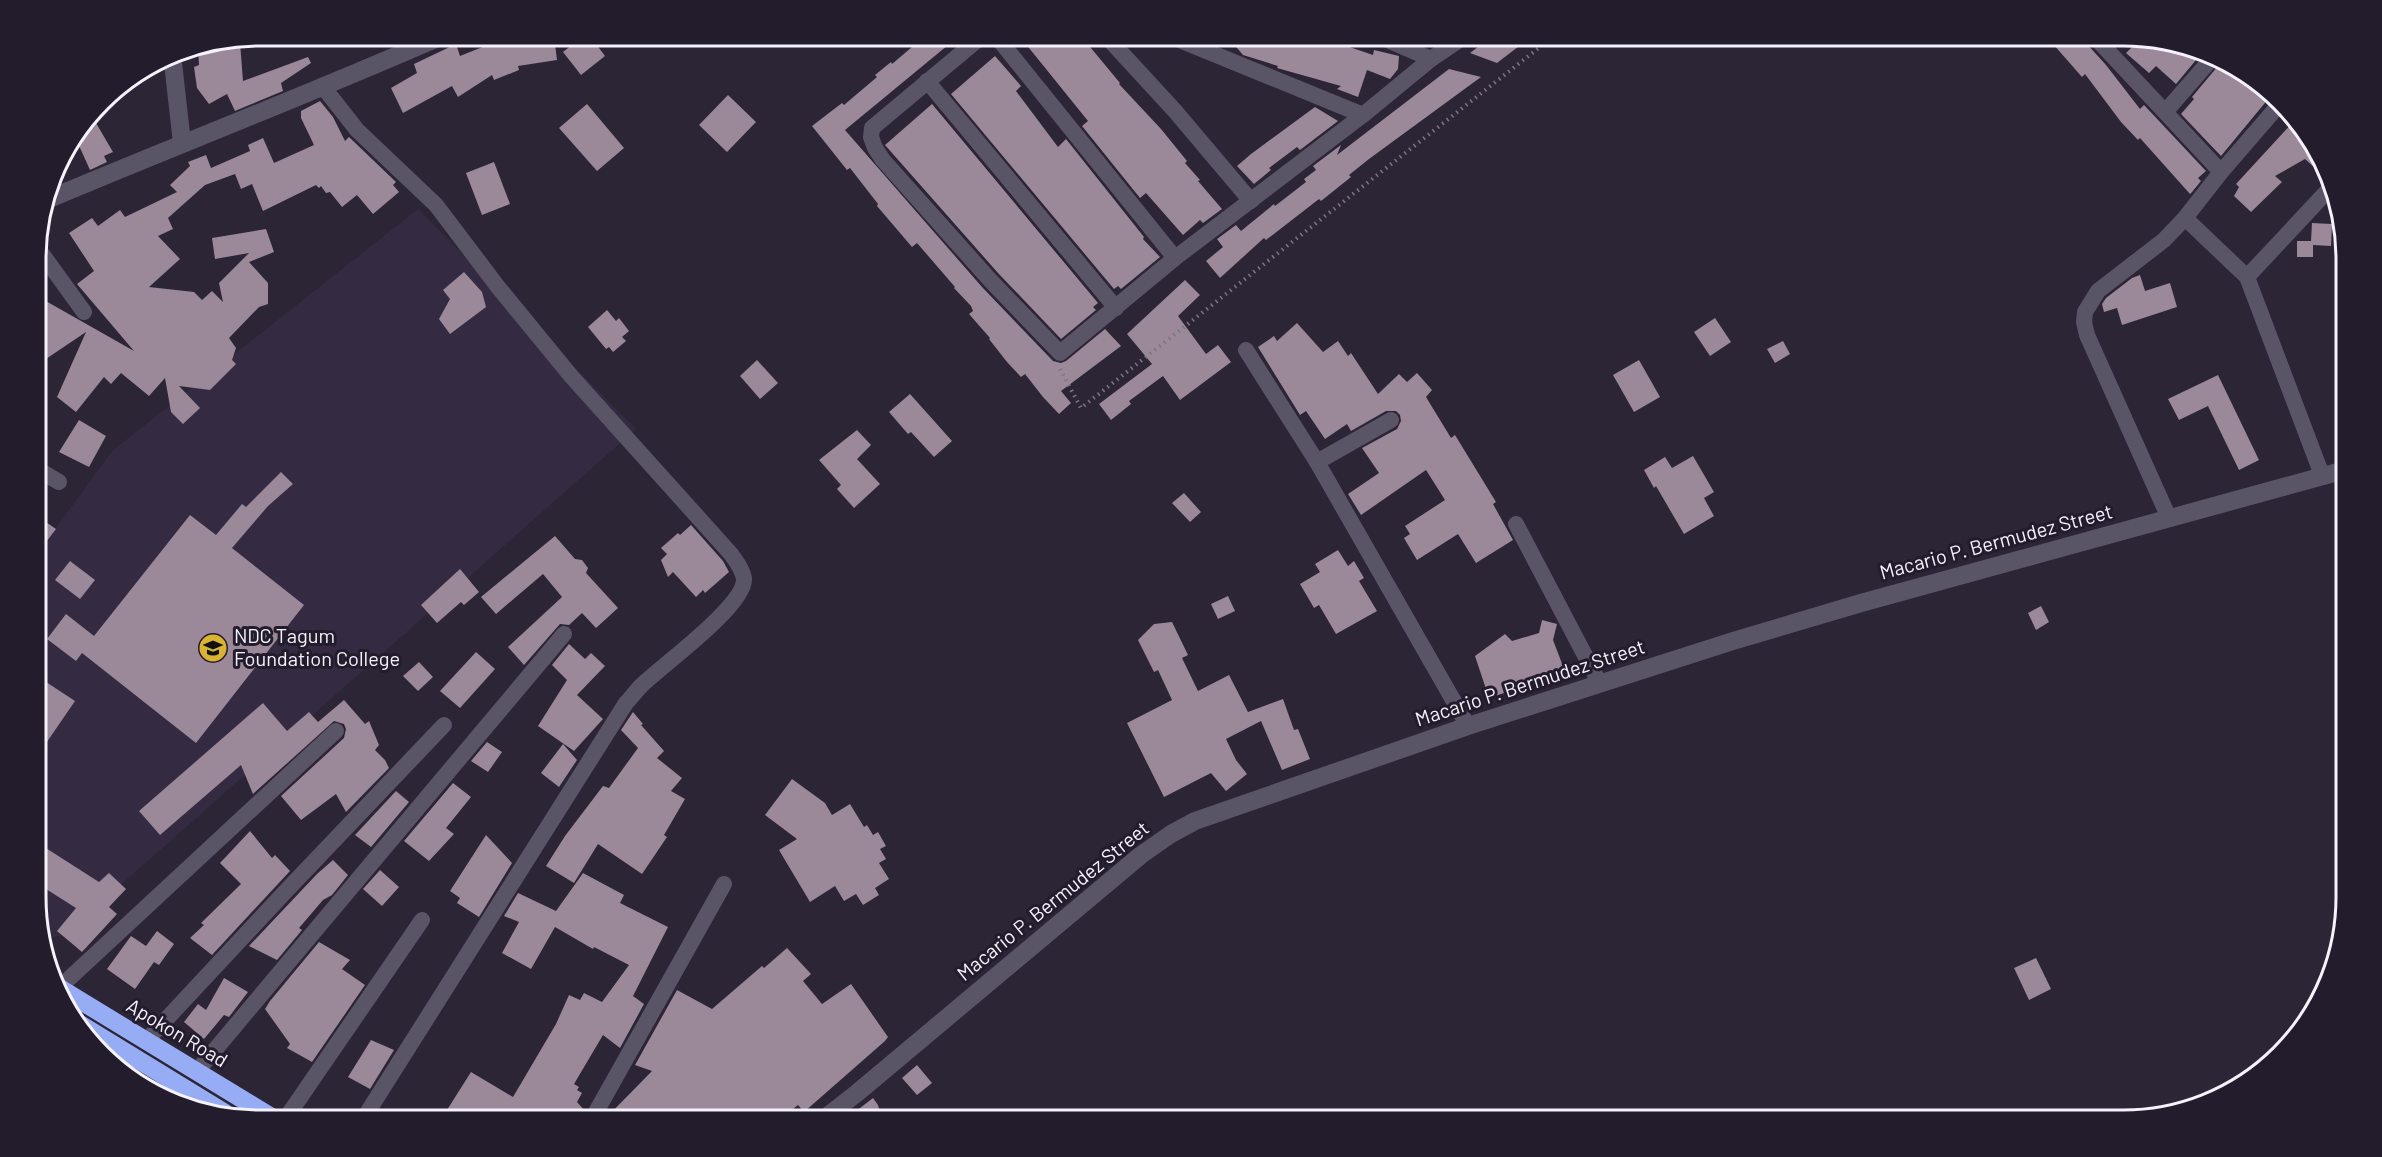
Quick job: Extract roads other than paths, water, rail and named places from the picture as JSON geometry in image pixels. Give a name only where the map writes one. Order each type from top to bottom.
[{"type":"highway","name":"Apokon Road","points":[[68,993],[261,1110]]},
{"type":"highway","points":[[103,1042],[212,1105]]},
{"type":"main road","points":[[57,196],[182,143],[324,88],[419,46]]},
{"type":"main road","points":[[173,65],[182,143]]},
{"type":"main road","name":"Macario P. Bermudez Street","points":[[835,1110],[1142,855],[1171,834],[1195,821],[1468,726],[1861,603],[2336,472]]},
{"type":"street","points":[[970,46],[872,128],[871,136],[875,148],[990,280],[1060,353],[1175,258],[1450,46]]},
{"type":"street","points":[[1004,46],[1175,258]]},
{"type":"street","points":[[1115,46],[1175,111],[1251,201]]},
{"type":"street","points":[[1194,46],[1363,115]]},
{"type":"street","points":[[1401,46],[1431,59]]},
{"type":"street","points":[[2110,46],[2221,172]]},
{"type":"street","points":[[2166,111],[2207,64]]},
{"type":"street","points":[[927,81],[1116,308]]},
{"type":"street","points":[[324,88],[357,130],[436,205],[505,296],[572,376],[732,554],[744,580],[741,591],[720,616],[642,685],[626,703],[369,1110]]},
{"type":"street","points":[[2169,518],[2087,335],[2084,322],[2085,312],[2098,291],[2164,240],[2185,218],[2274,110]]},
{"type":"street","points":[[2247,277],[2325,194]]},
{"type":"street","points":[[2185,218],[2247,277],[2322,475]]},
{"type":"street","points":[[47,262],[84,312]]},
{"type":"street","points":[[1246,351],[1317,462],[1468,726]]},
{"type":"street","points":[[1317,462],[1391,420]]},
{"type":"street","points":[[47,475],[58,482]]},
{"type":"street","points":[[1516,524],[1600,684]]},
{"type":"street","points":[[198,1070],[564,634]]},
{"type":"street","points":[[146,1041],[444,725]]},
{"type":"street","points":[[63,979],[336,731]]},
{"type":"street","points":[[597,1110],[724,884]]},
{"type":"street","points":[[292,1110],[422,920]]},
{"type":"street","points":[[175,1093],[182,1086]]},
{"type":"place","name":"NDC Tagum Foundation College","points":[[213,648]]}]
